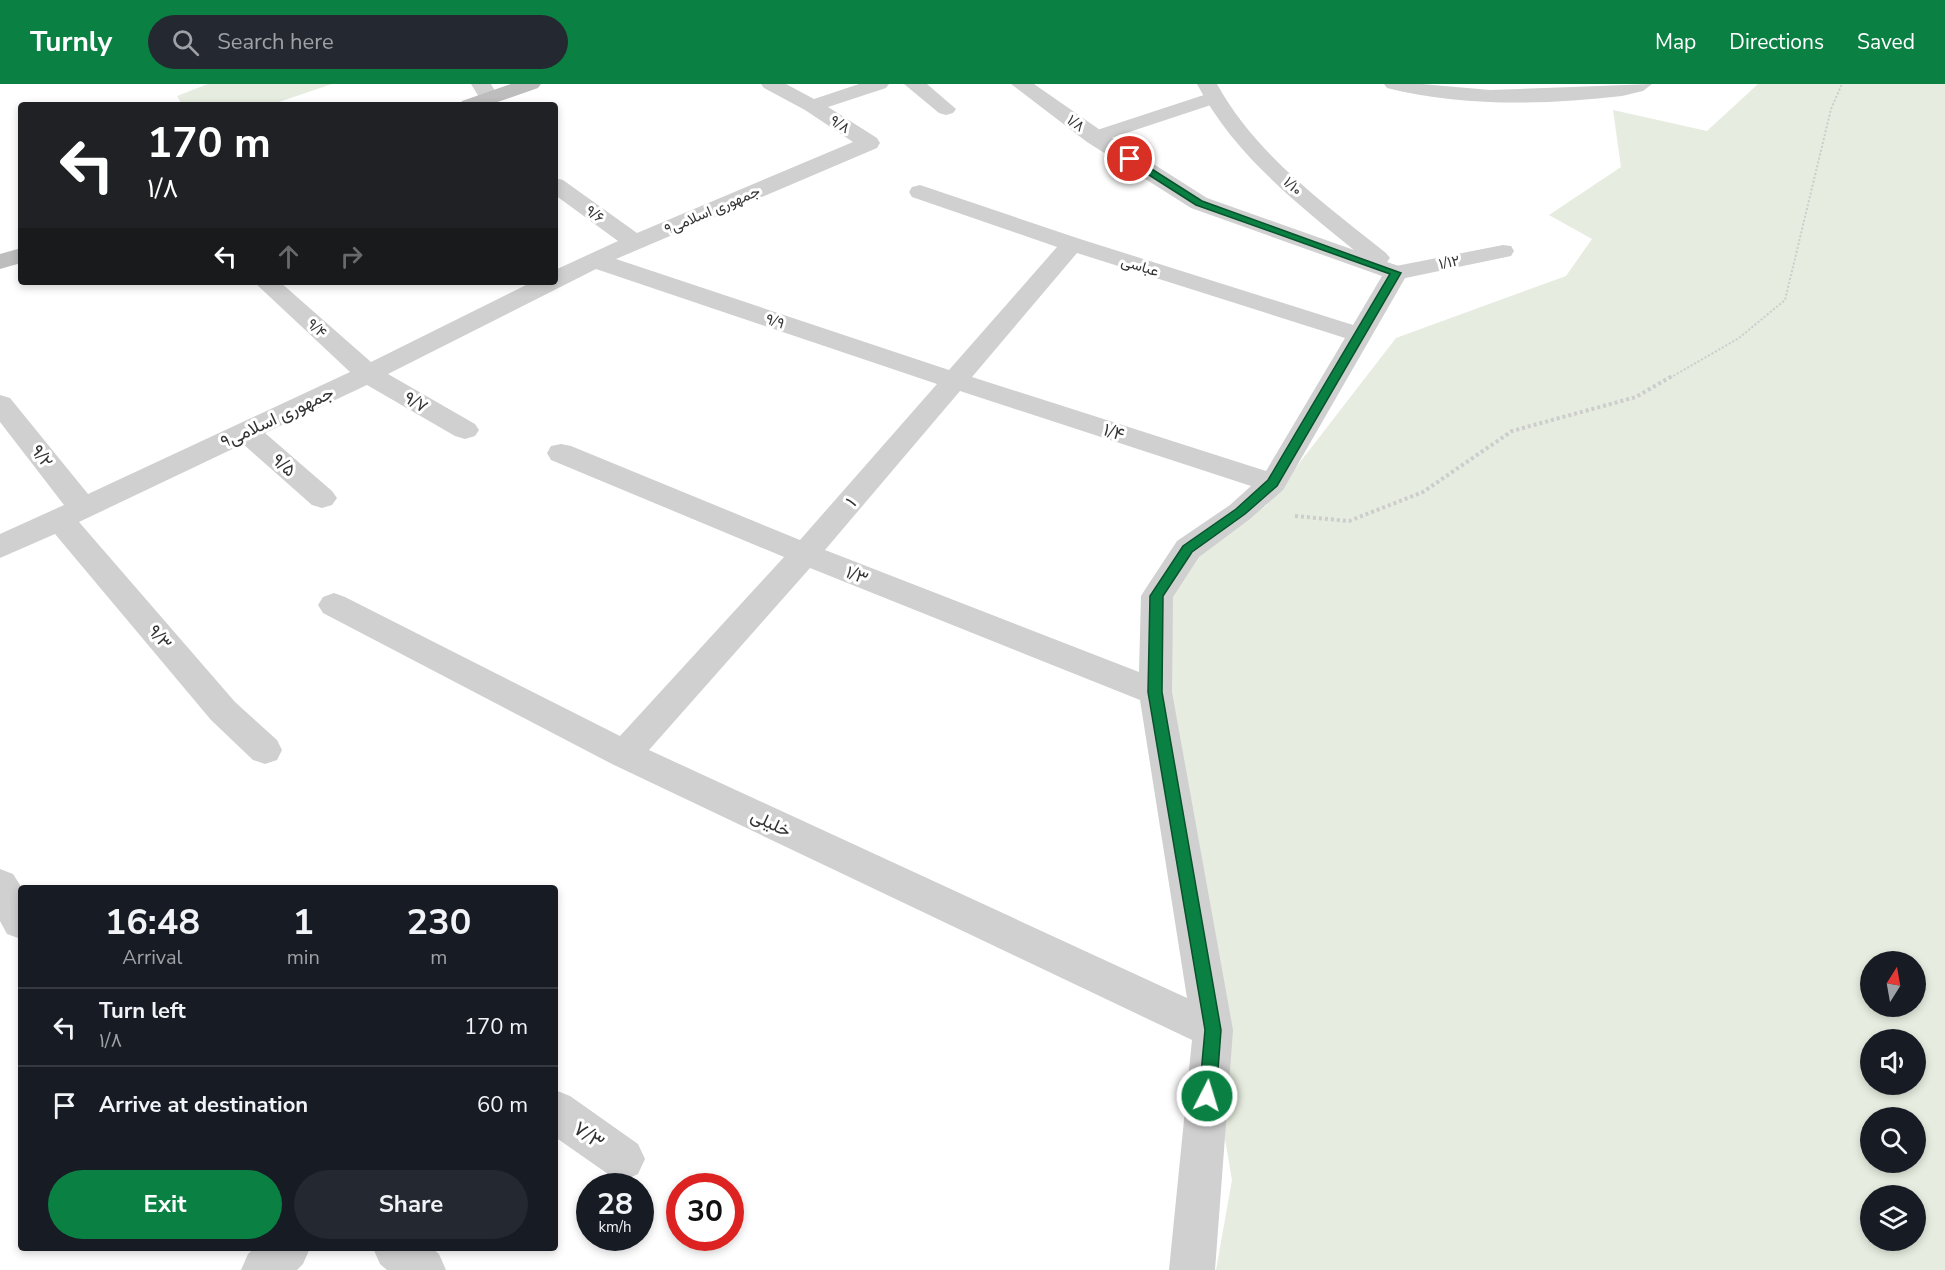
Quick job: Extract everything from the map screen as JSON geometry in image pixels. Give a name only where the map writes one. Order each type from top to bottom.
[{"type":"street","points":[[472,102],[485,91],[531,84]]},
{"type":"street","name":"۹/۸","points":[[771,84],[812,106],[869,143]]},
{"type":"street","points":[[812,106],[879,84]]},
{"type":"street","points":[[914,84],[946,109]]},
{"type":"street","name":"۱/۸","points":[[1021,84],[1095,137],[1199,203],[1396,273]]},
{"type":"street","points":[[1394,84],[1452,94],[1535,95],[1625,89],[1642,84]]},
{"type":"street","name":"۱/۱۰","points":[[1210,91],[1252,148],[1308,201],[1396,273]]},
{"type":"street","name":"جمهوری اسلامی۹","points":[[558,278],[594,260],[869,143]]},
{"type":"street","name":"۹/۶","points":[[558,187],[636,243]]},
{"type":"street","name":"عباسی","points":[[921,192],[1071,244],[1360,336]]},
{"type":"street","name":"۱","points":[[624,754],[805,554],[956,381],[1071,244]]},
{"type":"street","points":[[0,262],[18,256]]},
{"type":"street","name":"۹/۹","points":[[594,260],[956,381]]},
{"type":"street","points":[[1192,1270],[1213,1030],[1155,692],[1157,596],[1188,549],[1240,512],[1273,483],[1396,273]]},
{"type":"street","name":"۹/۴","points":[[269,285],[368,374]]},
{"type":"street","name":"جمهوری اسلامی۹","points":[[0,547],[368,374],[545,285]]},
{"type":"street","name":"۹/۷","points":[[368,374],[465,430]]},
{"type":"street","name":"۱/۴","points":[[956,381],[1273,483]]},
{"type":"street","name":"۹/۲","points":[[0,404],[72,514]]},
{"type":"street","name":"۹/۵","points":[[246,432],[322,498]]},
{"type":"street","name":"۱/۳","points":[[561,453],[805,554],[1155,692]]},
{"type":"street","name":"۹/۳","points":[[72,514],[223,711],[265,750]]},
{"type":"street","name":"خلیلی","points":[[333,605],[624,754],[1213,1030]]},
{"type":"street","points":[[0,886],[18,917]]},
{"type":"street","name":"۷/۳","points":[[558,1113],[623,1159]]},
{"type":"street","points":[[264,1270],[284,1251]]},
{"type":"street","points":[[400,1251],[423,1270]]},
{"type":"lane","points":[[1095,137],[1210,91]]},
{"type":"lane","name":"۱/۱۲","points":[[1396,273],[1503,251]]},
{"type":"path","points":[[1240,512],[1349,521],[1423,492],[1512,430],[1636,397],[1739,338],[1785,300],[1830,108],[1842,84]]},
{"type":"shaded area","points":[[208,84],[332,84],[279,102],[180,102],[177,96]]},
{"type":"shaded area","points":[[1758,84],[1945,84],[1945,1270],[1216,1270],[1232,1180],[1141,650],[1195,558],[1267,505],[1396,338],[1566,276],[1592,239],[1549,215],[1621,167],[1613,110],[1707,131]]},
{"type":"route","points":[[1130,159],[1199,203],[1396,273],[1273,483],[1240,512],[1188,549],[1157,596],[1155,692],[1213,1030],[1207,1096]]}]
